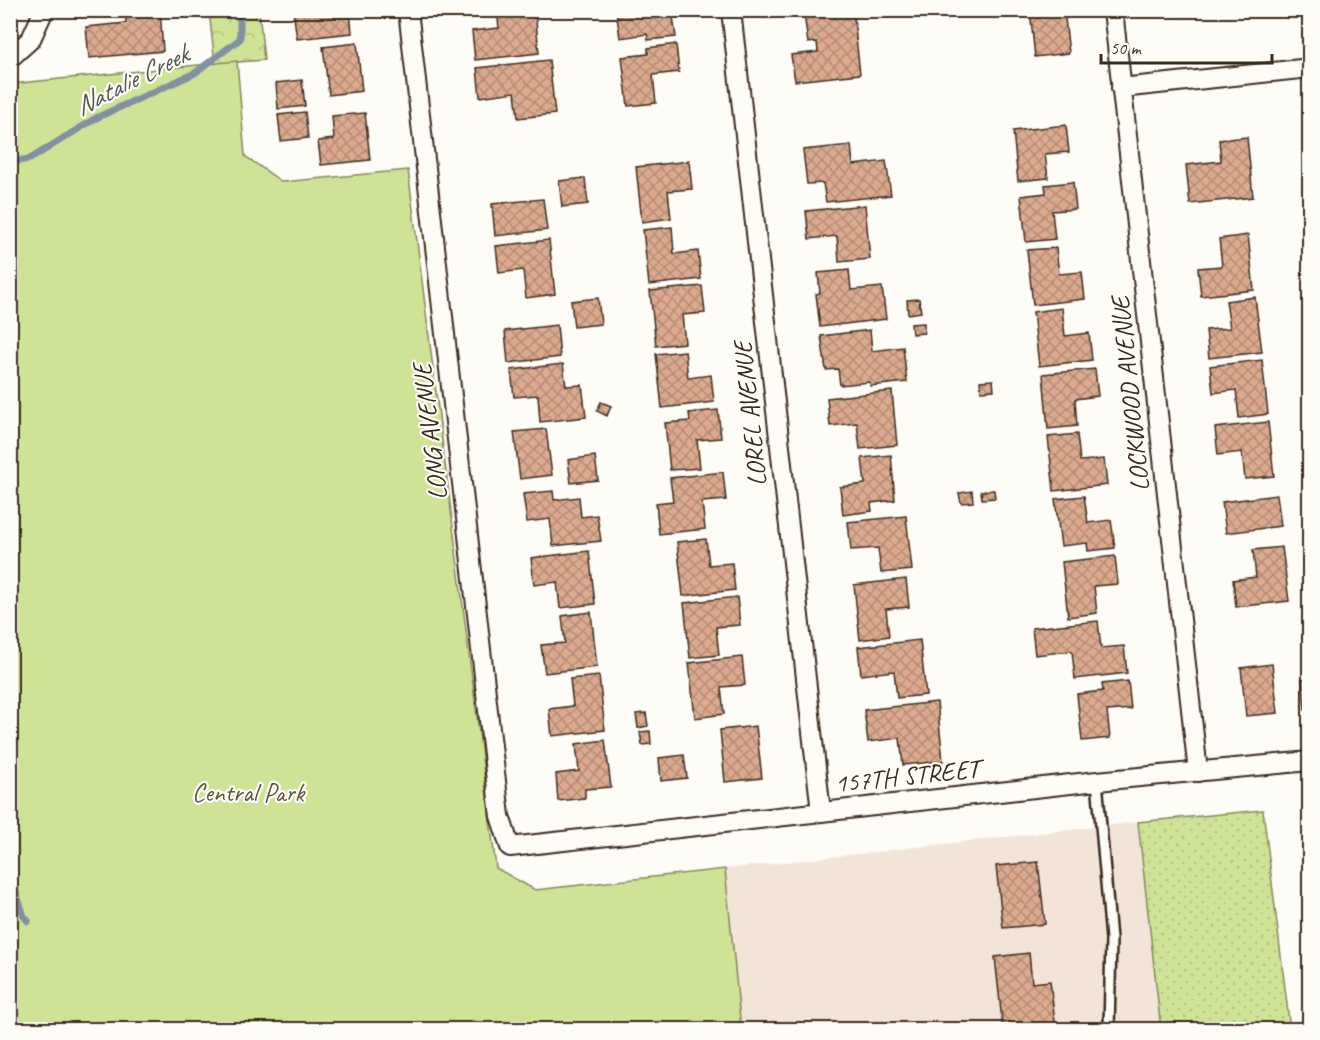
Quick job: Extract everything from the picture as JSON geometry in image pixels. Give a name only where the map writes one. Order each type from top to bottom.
[{"type":"street","points":[[10,58],[31,39],[44,10]]},
{"type":"street","name":"LONG AVENUE","points":[[408,10],[500,816],[510,847]]},
{"type":"street","name":"LOREL AVENUE","points":[[730,10],[821,812]]},
{"type":"street","name":"LOCKWOOD AVENUE","points":[[1113,10],[1198,771]]},
{"type":"street","points":[[1121,88],[1310,68]]},
{"type":"street","name":"157TH STREET","points":[[510,847],[1097,781],[1310,761]]},
{"type":"lane","points":[[1097,781],[1111,939],[1109,1029]]},
{"type":"shaded area","points":[[1138,822],[1161,1029],[741,1029],[725,869]]},
{"type":"green space","points":[[209,11],[259,11],[264,60],[215,64]]},
{"type":"green space","name":"Central Park","points":[[237,61],[245,156],[282,182],[408,170],[496,868],[535,890],[725,869],[741,1029],[11,1029],[11,84]]},
{"type":"green space","points":[[1263,810],[1290,1029],[1161,1029],[1138,822]]},
{"type":"building","points":[[125,10],[160,10],[163,51],[89,58],[86,27],[126,23]]},
{"type":"building","points":[[293,10],[350,10],[352,33],[297,39]]},
{"type":"building","points":[[497,10],[535,10],[539,53],[475,60],[472,31],[499,28]]},
{"type":"building","points":[[616,10],[647,10],[647,12],[672,10],[676,37],[648,40],[647,34],[620,38]]},
{"type":"building","points":[[853,10],[860,74],[795,81],[791,55],[818,52],[817,42],[808,43],[804,14]]},
{"type":"building","points":[[1030,10],[1064,10],[1069,53],[1035,57]]},
{"type":"building","points":[[1166,10],[1218,10],[1166,16]]},
{"type":"building","points":[[357,43],[362,91],[329,95],[323,47]]},
{"type":"building","points":[[676,44],[679,72],[653,75],[656,103],[628,106],[622,57],[648,54],[648,48]]},
{"type":"building","points":[[549,60],[555,114],[518,118],[515,92],[480,97],[477,68]]},
{"type":"building","points":[[302,80],[305,106],[278,109],[276,83]]},
{"type":"building","points":[[305,112],[308,138],[281,141],[278,115]]},
{"type":"building","points":[[365,113],[370,160],[321,165],[318,141],[334,139],[332,116]]},
{"type":"building","points":[[1066,125],[1069,152],[1045,154],[1048,178],[1018,181],[1013,131]]},
{"type":"building","points":[[1247,137],[1253,197],[1190,204],[1186,165],[1221,161],[1219,140]]},
{"type":"building","points":[[851,145],[853,165],[886,161],[891,195],[826,202],[823,183],[807,184],[803,150]]},
{"type":"building","points":[[689,161],[692,189],[668,191],[671,218],[642,222],[636,167]]},
{"type":"building","points":[[585,178],[588,204],[562,207],[559,181]]},
{"type":"building","points":[[1073,182],[1076,209],[1052,211],[1055,239],[1026,242],[1021,196],[1046,193],[1045,185]]},
{"type":"building","points":[[543,199],[547,230],[495,236],[492,204]]},
{"type":"building","points":[[865,205],[870,259],[839,262],[837,236],[809,239],[806,211]]},
{"type":"building","points":[[672,227],[674,254],[698,251],[701,279],[649,285],[643,230]]},
{"type":"building","points":[[1248,235],[1254,290],[1201,296],[1198,268],[1222,266],[1219,239]]},
{"type":"building","points":[[549,240],[555,294],[526,298],[523,270],[499,273],[496,246]]},
{"type":"building","points":[[1056,248],[1059,274],[1082,272],[1085,299],[1033,305],[1027,250]]},
{"type":"building","points":[[849,270],[851,290],[882,287],[886,319],[820,327],[816,294],[820,293],[818,273]]},
{"type":"building","points":[[702,286],[705,313],[682,315],[685,343],[656,346],[650,291]]},
{"type":"building","points":[[1255,297],[1262,352],[1209,358],[1206,330],[1230,328],[1226,301]]},
{"type":"building","points":[[598,298],[601,324],[574,327],[571,301]]},
{"type":"building","points":[[919,299],[921,312],[908,314],[907,300]]},
{"type":"building","points":[[1062,308],[1065,336],[1089,333],[1092,360],[1039,366],[1033,312]]},
{"type":"building","points":[[924,323],[924,333],[912,334],[911,324]]},
{"type":"building","points":[[557,325],[560,357],[508,363],[505,331]]},
{"type":"building","points":[[870,330],[872,351],[903,347],[907,382],[870,386],[870,382],[840,385],[838,369],[826,370],[821,336]]},
{"type":"building","points":[[685,351],[688,378],[711,375],[714,402],[662,408],[656,354]]},
{"type":"building","points":[[1262,360],[1268,414],[1239,418],[1236,390],[1213,393],[1210,366]]},
{"type":"building","points":[[563,364],[566,386],[582,385],[586,417],[540,422],[538,395],[514,397],[511,370]]},
{"type":"building","points":[[1095,369],[1098,396],[1075,399],[1077,426],[1048,429],[1043,374]]},
{"type":"building","points":[[993,380],[994,390],[981,391],[980,381]]},
{"type":"building","points":[[892,391],[897,445],[860,449],[857,423],[830,426],[827,398]]},
{"type":"building","points":[[601,402],[611,406],[607,416],[597,411]]},
{"type":"building","points":[[718,410],[721,438],[697,440],[700,468],[670,470],[665,423],[690,421],[689,413]]},
{"type":"building","points":[[1268,422],[1274,476],[1245,479],[1242,452],[1218,455],[1215,428]]},
{"type":"building","points":[[546,429],[552,475],[520,479],[514,432]]},
{"type":"building","points":[[1077,434],[1080,461],[1104,459],[1107,485],[1054,491],[1048,437]]},
{"type":"building","points":[[891,455],[895,500],[871,503],[872,511],[843,515],[840,487],[865,484],[862,458]]},
{"type":"building","points":[[595,456],[598,480],[571,483],[568,460]]},
{"type":"building","points":[[723,472],[726,500],[702,502],[705,529],[659,534],[656,503],[673,501],[670,478]]},
{"type":"building","points":[[994,490],[995,498],[982,499],[981,491]]},
{"type":"building","points":[[553,491],[554,500],[579,497],[581,517],[597,515],[601,541],[553,546],[550,519],[527,522],[523,494]]},
{"type":"building","points":[[972,491],[973,502],[961,503],[959,493]]},
{"type":"building","points":[[1277,495],[1281,526],[1226,533],[1222,502]]},
{"type":"building","points":[[1084,496],[1088,523],[1111,520],[1115,548],[1088,551],[1087,543],[1061,546],[1055,499]]},
{"type":"building","points":[[906,516],[912,570],[881,573],[878,548],[851,550],[848,522]]},
{"type":"building","points":[[706,539],[709,565],[732,563],[735,590],[683,596],[677,542]]},
{"type":"building","points":[[1282,547],[1289,601],[1236,607],[1233,580],[1256,577],[1253,550]]},
{"type":"building","points":[[589,551],[595,604],[560,608],[557,582],[534,585],[531,558]]},
{"type":"building","points":[[1115,556],[1118,584],[1094,586],[1097,613],[1068,617],[1062,562]]},
{"type":"building","points":[[906,579],[909,607],[886,609],[889,636],[860,640],[854,585]]},
{"type":"building","points":[[737,597],[740,625],[716,627],[719,655],[690,658],[684,603]]},
{"type":"building","points":[[591,612],[597,667],[545,673],[541,645],[565,643],[562,616]]},
{"type":"building","points":[[1098,621],[1101,648],[1124,646],[1127,673],[1075,679],[1072,651],[1035,655],[1032,628]]},
{"type":"building","points":[[920,640],[926,695],[897,698],[894,671],[861,675],[858,647]]},
{"type":"building","points":[[742,657],[745,685],[721,687],[724,714],[695,718],[689,663]]},
{"type":"building","points":[[1272,664],[1278,713],[1246,716],[1241,668]]},
{"type":"building","points":[[599,676],[605,730],[552,736],[549,709],[573,706],[570,679]]},
{"type":"building","points":[[1310,678],[1310,709],[1305,710],[1302,679]]},
{"type":"building","points":[[1128,681],[1131,709],[1107,711],[1110,738],[1082,741],[1077,694],[1103,691],[1102,684]]},
{"type":"building","points":[[937,702],[943,761],[903,765],[900,738],[868,742],[864,710]]},
{"type":"building","points":[[646,713],[648,726],[638,728],[636,714]]},
{"type":"building","points":[[756,726],[762,778],[725,782],[720,730]]},
{"type":"building","points":[[650,731],[651,744],[642,745],[640,732]]},
{"type":"building","points":[[605,740],[611,787],[585,789],[585,798],[558,801],[556,774],[579,771],[576,744]]},
{"type":"building","points":[[684,755],[687,778],[661,781],[659,758]]},
{"type":"building","points":[[1038,862],[1045,924],[1003,928],[996,866]]},
{"type":"building","points":[[1029,953],[1032,983],[1050,981],[1056,1030],[1003,1030],[995,957]]},
{"type":"waterway","name":"Natalie Creek","points":[[10,162],[30,159],[96,118],[195,73],[240,39],[240,10]]},
{"type":"waterway","name":"Natalie Creek","points":[[10,875],[24,916],[28,921]]}]
